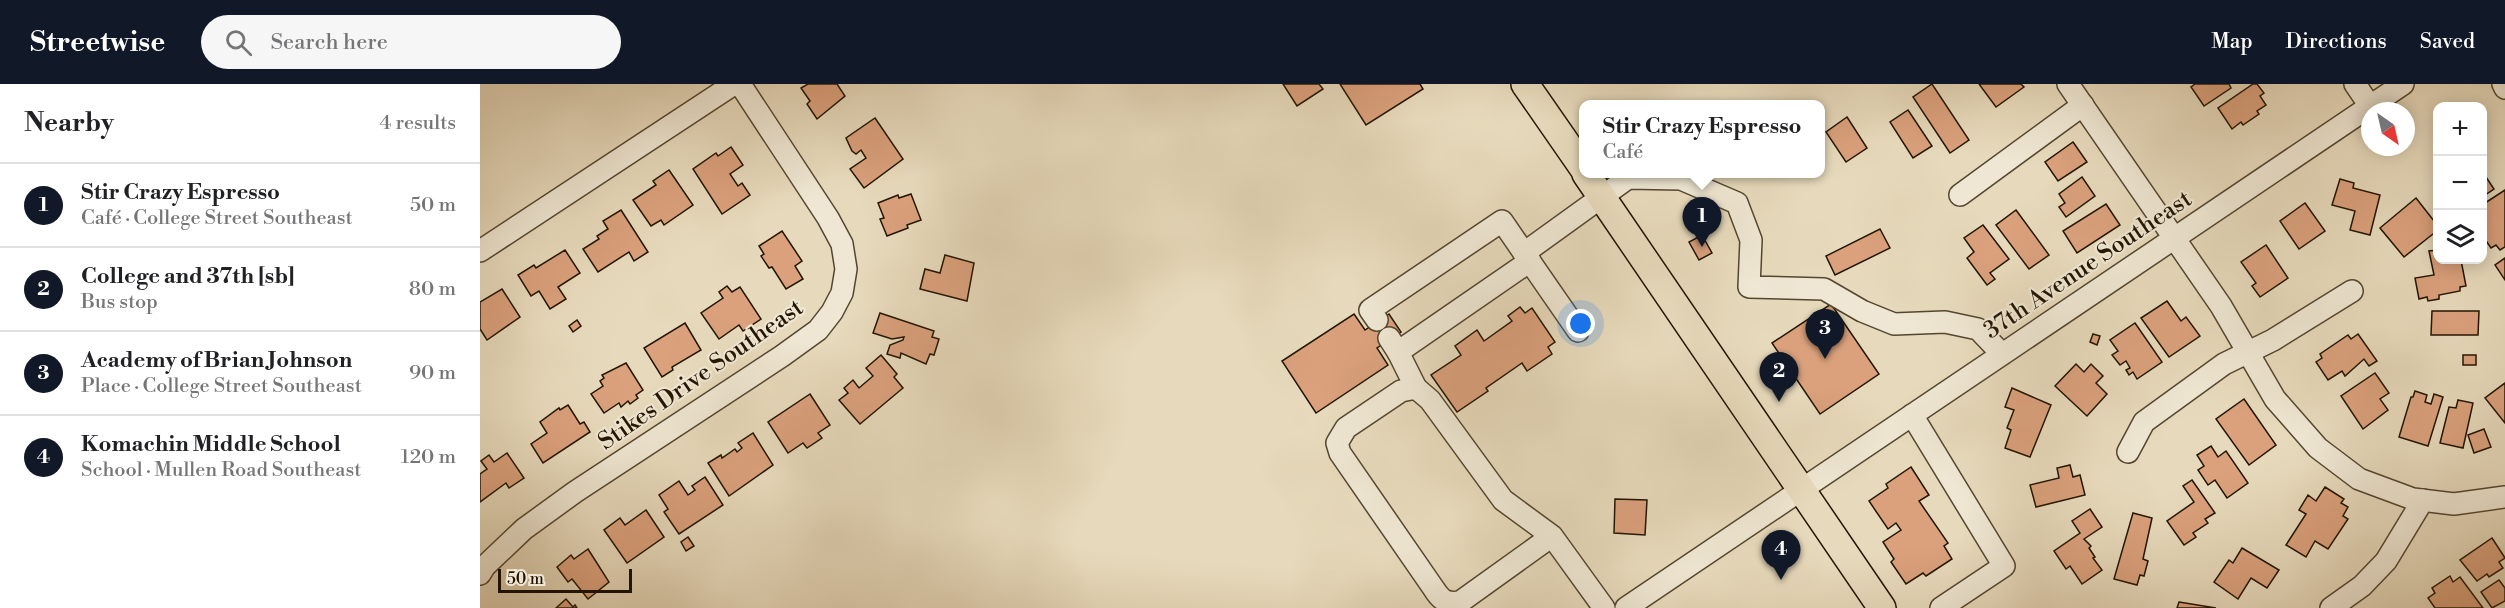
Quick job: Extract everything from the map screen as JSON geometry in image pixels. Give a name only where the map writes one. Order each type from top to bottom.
[{"type":"main road","points":[[1525,84],[1579,163]]},
{"type":"main road","points":[[1589,178],[1882,608]]},
{"type":"street","points":[[480,251],[734,84]]},
{"type":"street","name":"Stikes Drive Southeast","points":[[482,568],[524,529],[575,492],[782,356],[818,330],[832,312],[842,293],[846,269],[842,244],[828,218],[740,84]]},
{"type":"street","points":[[2068,84],[2221,306],[2275,399],[2318,448],[2359,479],[2423,500],[2454,504],[2505,497]]},
{"type":"street","points":[[2355,84],[2367,102]]},
{"type":"street","name":"37th Avenue Southeast","points":[[2376,102],[2403,84]]},
{"type":"street","points":[[1960,195],[2083,105]]},
{"type":"street","name":"37th Avenue Southeast","points":[[1626,608],[2361,112]]},
{"type":"street","points":[[1605,608],[1552,536],[1503,500],[1430,400],[1416,388],[1394,345],[1527,257],[1628,178],[1681,179],[1737,203],[1751,240],[1749,287],[1824,289],[1862,311],[1894,324],[1945,322],[1978,329],[2002,354]]},
{"type":"street","points":[[1377,320],[1370,310],[1502,220],[1578,331]]},
{"type":"street","points":[[2128,452],[2144,422],[2224,364],[2273,340],[2352,291]]},
{"type":"street","points":[[1416,388],[1401,391],[1346,428],[1337,443],[1340,453],[1440,598],[1449,603],[1460,602],[1552,536]]},
{"type":"street","points":[[1912,415],[2004,566],[1941,608]]},
{"type":"street","points":[[2331,608],[2362,586],[2386,561],[2423,500]]},
{"type":"building","points":[[808,84],[837,84],[845,96],[817,119],[807,104],[810,101],[801,88]]},
{"type":"building","points":[[1283,84],[1319,84],[1323,89],[1297,106]]},
{"type":"building","points":[[1340,84],[1420,84],[1423,89],[1366,125]]},
{"type":"building","points":[[1932,84],[1969,140],[1950,153],[1913,97]]},
{"type":"building","points":[[1979,84],[2021,84],[2024,87],[1996,107]]},
{"type":"building","points":[[2195,84],[2229,84],[2231,88],[2204,106],[2191,87]]},
{"type":"building","points":[[2253,84],[2257,84],[2264,93],[2260,96],[2266,105],[2257,111],[2259,114],[2243,125],[2241,122],[2232,129],[2218,108]]},
{"type":"building","points":[[1908,110],[1932,146],[1913,158],[1890,122]]},
{"type":"building","points":[[1847,117],[1867,148],[1846,162],[1826,132]]},
{"type":"building","points":[[875,118],[903,159],[864,188],[850,169],[866,158],[861,150],[856,154],[852,151],[846,138]]},
{"type":"building","points":[[2073,142],[2087,162],[2058,181],[2045,162]]},
{"type":"building","points":[[731,147],[743,165],[730,174],[738,186],[742,183],[750,195],[722,214],[693,169],[716,153],[718,156]]},
{"type":"building","points":[[669,170],[693,205],[664,225],[661,220],[651,226],[633,200],[656,185],[653,181]]},
{"type":"building","points":[[2082,177],[2095,196],[2066,217],[2059,207],[2065,203],[2059,194]]},
{"type":"building","points":[[2487,178],[2494,189],[2487,194]]},
{"type":"building","points":[[2340,179],[2354,183],[2353,188],[2380,195],[2370,235],[2350,230],[2355,211],[2332,205]]},
{"type":"building","points":[[2505,190],[2505,247],[2500,250],[2496,245],[2491,248],[2487,242],[2487,202]]},
{"type":"building","points":[[911,194],[921,220],[887,236],[880,219],[884,218],[878,203],[898,195],[899,198]]},
{"type":"building","points":[[2416,198],[2433,220],[2433,234],[2404,257],[2380,228]]},
{"type":"building","points":[[2305,203],[2325,231],[2299,249],[2280,221]]},
{"type":"building","points":[[2106,204],[2120,225],[2077,253],[2063,231]]},
{"type":"building","points":[[621,210],[648,252],[634,261],[629,252],[598,272],[583,249],[599,239],[597,236],[608,229],[603,221]]},
{"type":"building","points":[[2016,210],[2049,255],[2029,269],[1996,225]]},
{"type":"building","points":[[1983,225],[2009,259],[1990,273],[1995,279],[1987,285],[1967,258],[1974,252],[1964,238]]},
{"type":"building","points":[[1880,229],[1890,248],[1835,275],[1826,256]]},
{"type":"building","points":[[782,231],[802,261],[795,266],[803,279],[786,289],[772,267],[769,268],[761,256],[764,254],[759,246]]},
{"type":"building","points":[[1702,235],[1712,253],[1699,260],[1689,242]]},
{"type":"building","points":[[2266,245],[2288,278],[2260,297],[2252,286],[2256,283],[2241,262]]},
{"type":"building","points":[[565,250],[580,273],[558,287],[566,299],[550,309],[539,291],[531,296],[518,275],[534,265],[536,268]]},
{"type":"building","points":[[2429,251],[2433,251],[2433,264],[2462,264],[2466,286],[2460,287],[2460,291],[2439,295],[2439,299],[2428,301],[2427,297],[2419,299],[2415,278],[2434,275]]},
{"type":"building","points":[[945,255],[974,263],[967,301],[920,289],[925,269],[940,273]]},
{"type":"building","points":[[2505,258],[2505,280],[2495,265]]},
{"type":"building","points":[[727,286],[732,292],[740,287],[761,319],[743,331],[739,325],[719,339],[701,313],[723,298],[719,292]]},
{"type":"building","points":[[502,289],[520,317],[487,340],[480,329],[480,302]]},
{"type":"building","points":[[2167,301],[2181,321],[2186,317],[2200,336],[2169,357],[2141,318]]},
{"type":"building","points":[[1831,304],[1879,374],[1820,414],[1772,343]]},
{"type":"building","points":[[1520,307],[1525,313],[1532,308],[1555,342],[1548,347],[1552,354],[1527,371],[1522,363],[1486,388],[1488,391],[1457,412],[1431,375],[1461,355],[1455,346],[1477,330],[1484,341],[1512,321],[1508,316]]},
{"type":"building","points":[[2432,311],[2479,311],[2478,335],[2431,335]]},
{"type":"building","points":[[880,313],[934,331],[932,337],[939,339],[934,355],[930,354],[926,364],[901,353],[900,358],[887,354],[890,345],[903,340],[904,337],[892,339],[873,333]]},
{"type":"building","points":[[1354,314],[1365,330],[1389,314],[1401,332],[1377,348],[1388,365],[1316,413],[1282,361]]},
{"type":"building","points":[[577,320],[581,326],[573,332],[569,326]]},
{"type":"building","points":[[685,323],[701,350],[672,367],[673,370],[662,377],[644,348]]},
{"type":"building","points":[[2135,323],[2162,362],[2137,379],[2133,372],[2129,375],[2126,370],[2130,368],[2126,361],[2120,365],[2112,355],[2118,351],[2110,340]]},
{"type":"building","points":[[2093,334],[2100,336],[2097,345],[2090,342]]},
{"type":"building","points":[[2358,334],[2377,361],[2369,366],[2364,359],[2345,376],[2342,371],[2328,380],[2316,362],[2322,358],[2320,354],[2348,335],[2351,339]]},
{"type":"building","points":[[881,355],[897,374],[894,377],[903,388],[860,424],[839,400],[848,393],[844,388],[853,380],[859,388],[873,376],[866,368]]},
{"type":"building","points":[[2463,355],[2476,355],[2476,365],[2463,365]]},
{"type":"building","points":[[626,363],[643,390],[630,404],[628,401],[621,407],[619,403],[604,413],[591,394],[603,386],[600,381],[604,378],[602,375]]},
{"type":"building","points":[[2076,364],[2084,372],[2091,364],[2103,376],[2096,383],[2107,394],[2087,416],[2055,386]]},
{"type":"building","points":[[2375,373],[2389,393],[2380,399],[2388,410],[2363,429],[2341,396]]},
{"type":"building","points":[[2505,383],[2505,423],[2485,398]]},
{"type":"building","points":[[2012,388],[2051,405],[2030,457],[2005,448],[2011,430],[2007,428],[2014,410],[2005,407]]},
{"type":"building","points":[[2415,391],[2427,395],[2425,402],[2431,404],[2434,394],[2443,397],[2428,446],[2399,437],[2411,397]]},
{"type":"building","points":[[810,394],[830,425],[818,433],[822,438],[807,448],[803,443],[788,453],[768,422]]},
{"type":"building","points":[[2244,399],[2276,445],[2249,465],[2216,419]]},
{"type":"building","points":[[2458,400],[2473,403],[2463,448],[2440,443],[2449,407],[2456,408]]},
{"type":"building","points":[[568,405],[580,424],[584,422],[590,432],[543,463],[531,444],[547,433],[540,422],[559,408],[560,410]]},
{"type":"building","points":[[2484,429],[2491,447],[2474,453],[2468,435]]},
{"type":"building","points":[[753,433],[773,465],[729,496],[708,463],[721,455],[722,458],[735,449],[737,452],[742,448],[738,443]]},
{"type":"building","points":[[2211,446],[2218,457],[2226,451],[2248,483],[2227,498],[2215,480],[2208,485],[2198,470],[2204,466],[2197,455]]},
{"type":"building","points":[[507,453],[524,478],[509,488],[506,483],[480,502],[480,474],[487,469],[481,461],[489,455],[494,462]]},
{"type":"building","points":[[2070,465],[2073,477],[2080,475],[2085,495],[2036,507],[2030,485],[2059,478],[2057,468]]},
{"type":"building","points":[[1911,467],[1929,495],[1919,501],[1948,543],[1944,546],[1952,559],[1926,576],[1923,573],[1906,584],[1891,562],[1894,559],[1883,542],[1901,530],[1896,523],[1888,529],[1869,501],[1888,488],[1886,484]]},
{"type":"building","points":[[705,477],[723,505],[679,534],[664,512],[668,509],[659,495],[679,481],[688,495],[695,490],[692,486]]},
{"type":"building","points":[[2192,480],[2215,513],[2205,519],[2208,523],[2193,533],[2196,537],[2184,545],[2167,521],[2194,502],[2183,486]]},
{"type":"building","points":[[2325,487],[2344,499],[2341,503],[2348,507],[2343,516],[2348,519],[2328,549],[2315,541],[2306,557],[2286,545],[2306,514],[2299,510],[2308,495],[2316,501]]},
{"type":"building","points":[[1615,499],[1647,500],[1645,535],[1614,533]]},
{"type":"building","points":[[2090,509],[2102,527],[2084,539],[2091,546],[2089,548],[2095,557],[2093,558],[2102,570],[2082,584],[2070,566],[2066,569],[2054,551],[2080,533],[2072,521]]},
{"type":"building","points":[[646,510],[664,537],[627,563],[604,530],[620,518],[625,525]]},
{"type":"building","points":[[2133,513],[2152,518],[2143,559],[2148,561],[2144,576],[2140,575],[2137,585],[2114,579]]},
{"type":"building","points":[[688,537],[694,546],[686,551],[681,542]]},
{"type":"building","points":[[2492,538],[2505,558],[2499,562],[2503,568],[2477,581],[2460,560]]},
{"type":"building","points":[[2242,548],[2279,570],[2267,588],[2251,578],[2238,599],[2214,582],[2229,560],[2233,563]]},
{"type":"building","points":[[588,549],[609,582],[588,599],[572,579],[568,582],[557,567],[571,555],[574,559]]},
{"type":"building","points":[[2450,576],[2453,582],[2460,577],[2483,608],[2435,608],[2428,598],[2435,593],[2432,588]]},
{"type":"building","points":[[2499,580],[2505,588],[2505,601],[2492,608],[2481,592]]},
{"type":"building","points":[[566,599],[573,607],[575,605],[577,608],[556,608]]},
{"type":"building","points":[[2179,602],[2216,608],[2177,608]]},
{"type":"place","name":"Stir Crazy Espresso","points":[[1702,247]]},
{"type":"place","name":"Academy of Brian Johnson","points":[[1825,359]]},
{"type":"place","name":"College and 37th [sb]","points":[[1779,402]]},
{"type":"place","name":"Komachin Middle School","points":[[1781,580]]}]
